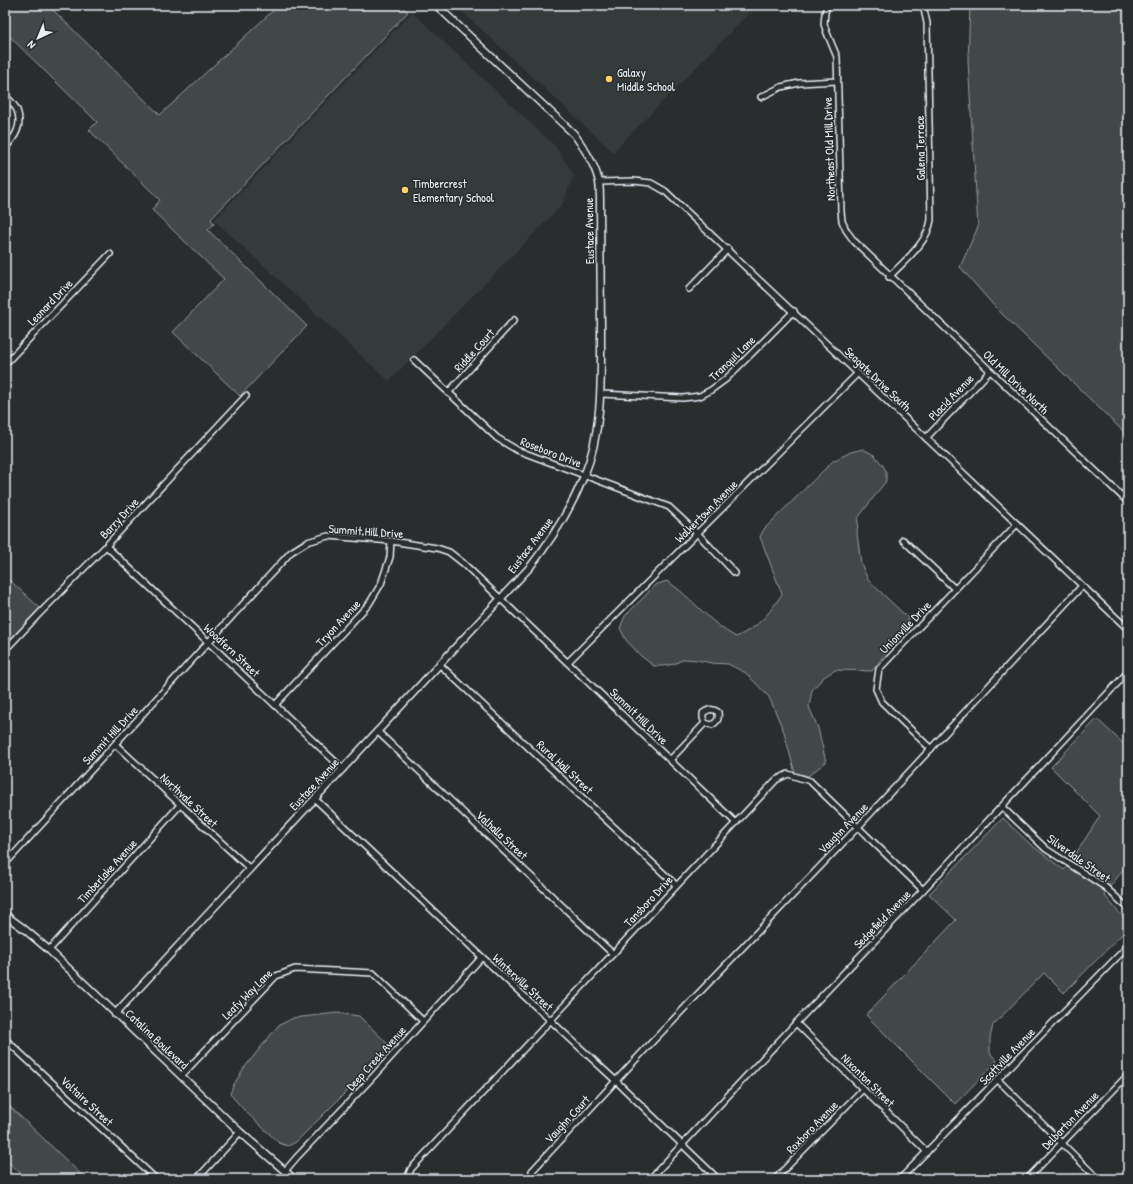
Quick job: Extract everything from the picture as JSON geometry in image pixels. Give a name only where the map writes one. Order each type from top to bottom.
[{"type":"street","name":"Eustace Avenue","points":[[115,1014],[530,567],[553,536],[585,475],[595,438],[601,394],[599,182],[592,164],[574,134],[436,5]]},
{"type":"street","name":"Northeast Old Mill Drive","points":[[827,5],[824,24],[826,33],[837,57],[842,221],[846,230],[854,241],[889,277]]},
{"type":"street","name":"Galena Terrace","points":[[889,277],[922,243],[928,233],[931,220],[927,23],[923,5]]},
{"type":"street","points":[[761,97],[781,87],[837,81]]},
{"type":"street","points":[[5,95],[17,109],[19,122],[18,130],[14,138],[5,148]]},
{"type":"street","name":"Seagate Drive South","points":[[599,182],[634,181],[651,184],[665,190],[794,311],[857,374],[1128,629]]},
{"type":"street","points":[[689,289],[728,249]]},
{"type":"street","name":"Leonard Drive","points":[[5,364],[110,254]]},
{"type":"street","name":"Old Mill Drive North","points":[[889,277],[1128,502]]},
{"type":"street","name":"Tranquil Lane","points":[[601,394],[683,398],[700,396],[726,379],[794,311]]},
{"type":"street","name":"Riddle Court","points":[[448,393],[514,320]]},
{"type":"street","name":"Roseboro Drive","points":[[414,360],[497,438],[517,450],[669,507],[698,534],[735,573]]},
{"type":"street","name":"Placid Avenue","points":[[926,438],[990,371]]},
{"type":"street","name":"Walkertown Avenue","points":[[568,662],[857,374]]},
{"type":"street","name":"Barry Drive","points":[[5,650],[106,546],[246,396]]},
{"type":"street","name":"Unionville Drive","points":[[931,749],[882,702],[876,689],[879,669],[1017,524]]},
{"type":"street","name":"Summit Hill Drive","points":[[5,864],[291,552],[307,542],[328,536],[392,541],[437,548],[449,552],[501,598],[735,822]]},
{"type":"street","points":[[903,540],[955,589]]},
{"type":"street","name":"Tryon Avenue","points":[[275,705],[369,604],[382,584],[390,558],[392,541]]},
{"type":"street","name":"Woodfern Street","points":[[106,546],[343,769]]},
{"type":"street","name":"Vaughn Avenue","points":[[616,1081],[657,1036],[858,827],[1082,586]]},
{"type":"street","name":"Rural Hall Street","points":[[440,664],[676,885]]},
{"type":"street","name":"Sedgefield Avenue","points":[[650,1179],[1128,672]]},
{"type":"street","points":[[670,760],[704,723]]},
{"type":"street","name":"Valhalla Street","points":[[377,731],[613,954]]},
{"type":"street","name":"Northvale Street","points":[[115,744],[250,870]]},
{"type":"street","name":"Tansboro Drive","points":[[406,1179],[412,1169],[550,1020],[776,780],[788,774],[810,781],[923,890]]},
{"type":"street","name":"Winterville Street","points":[[315,799],[616,1081],[718,1179]]},
{"type":"street","name":"Timberlake Avenue","points":[[49,950],[180,805]]},
{"type":"street","name":"Silverdale Street","points":[[1002,807],[1046,849],[1105,887],[1128,908]]},
{"type":"street","name":"Catalina Boulevard","points":[[5,914],[49,950],[240,1132],[294,1179]]},
{"type":"street","name":"Scottville Avenue","points":[[900,1179],[1128,946]]},
{"type":"street","name":"Deep Creek Avenue","points":[[284,1171],[370,1080],[423,1020],[482,957]]},
{"type":"street","name":"Leafy Way Lane","points":[[181,1076],[276,976],[295,968],[372,973],[423,1020]]},
{"type":"street","name":"Nixonton Street","points":[[796,1023],[927,1152]]},
{"type":"street","name":"Voltaire Street","points":[[5,1038],[156,1179]]},
{"type":"street","name":"Delbarton Avenue","points":[[1026,1179],[1128,1075]]},
{"type":"street","points":[[997,1080],[1098,1179]]},
{"type":"street","name":"Vaughn Court","points":[[532,1171],[616,1081]]},
{"type":"street","name":"Roxboro Avenue","points":[[775,1179],[863,1089]]},
{"type":"street","points":[[197,1179],[240,1132]]},
{"type":"shaded area","points":[[5,5],[48,5],[160,115],[279,5],[400,5],[408,12],[211,219],[214,224],[208,230],[307,326],[240,396],[173,332],[224,279],[152,210],[160,200],[89,130],[97,122],[5,32]]},
{"type":"shaded area","name":"Galaxy Middle School","points":[[455,5],[757,5],[613,152]]},
{"type":"shaded area","points":[[970,5],[1128,5],[1128,436],[995,307],[960,267],[978,227],[968,61]]},
{"type":"shaded area","name":"Timbercrest Elementary School","points":[[412,12],[555,146],[574,175],[562,205],[389,381],[214,220]]},
{"type":"shaded area","points":[[863,449],[874,455],[882,464],[886,471],[886,481],[858,518],[857,534],[861,563],[868,580],[908,618],[908,624],[872,671],[835,670],[824,677],[812,690],[809,707],[818,728],[826,762],[808,776],[795,773],[784,732],[769,697],[746,673],[728,664],[711,663],[698,660],[684,659],[674,664],[654,666],[641,656],[626,640],[620,628],[625,616],[655,585],[667,581],[676,587],[717,625],[736,637],[751,629],[768,614],[782,594],[760,537],[764,529],[833,461],[851,452]]},
{"type":"shaded area","points":[[5,576],[40,608],[5,645]]},
{"type":"shaded area","points":[[1097,719],[1128,748],[1128,863],[1110,887],[1071,861],[1100,816],[1051,767]]},
{"type":"shaded area","points":[[1003,818],[1030,844],[1064,870],[1067,867],[1103,890],[1106,893],[1104,895],[1128,923],[1128,928],[1064,993],[1044,973],[993,1025],[990,1038],[990,1053],[997,1061],[955,1104],[866,1015],[956,920],[929,894]]},
{"type":"shaded area","points":[[337,1013],[359,1016],[391,1047],[296,1142],[288,1146],[279,1143],[245,1111],[230,1094],[233,1086],[244,1068],[278,1026],[293,1018]]},
{"type":"shaded area","points":[[5,1102],[86,1179],[27,1179],[5,1159]]},
{"type":"place","name":"Galaxy Middle School","points":[[609,79]]},
{"type":"place","name":"Timbercrest Elementary School","points":[[405,190]]}]
